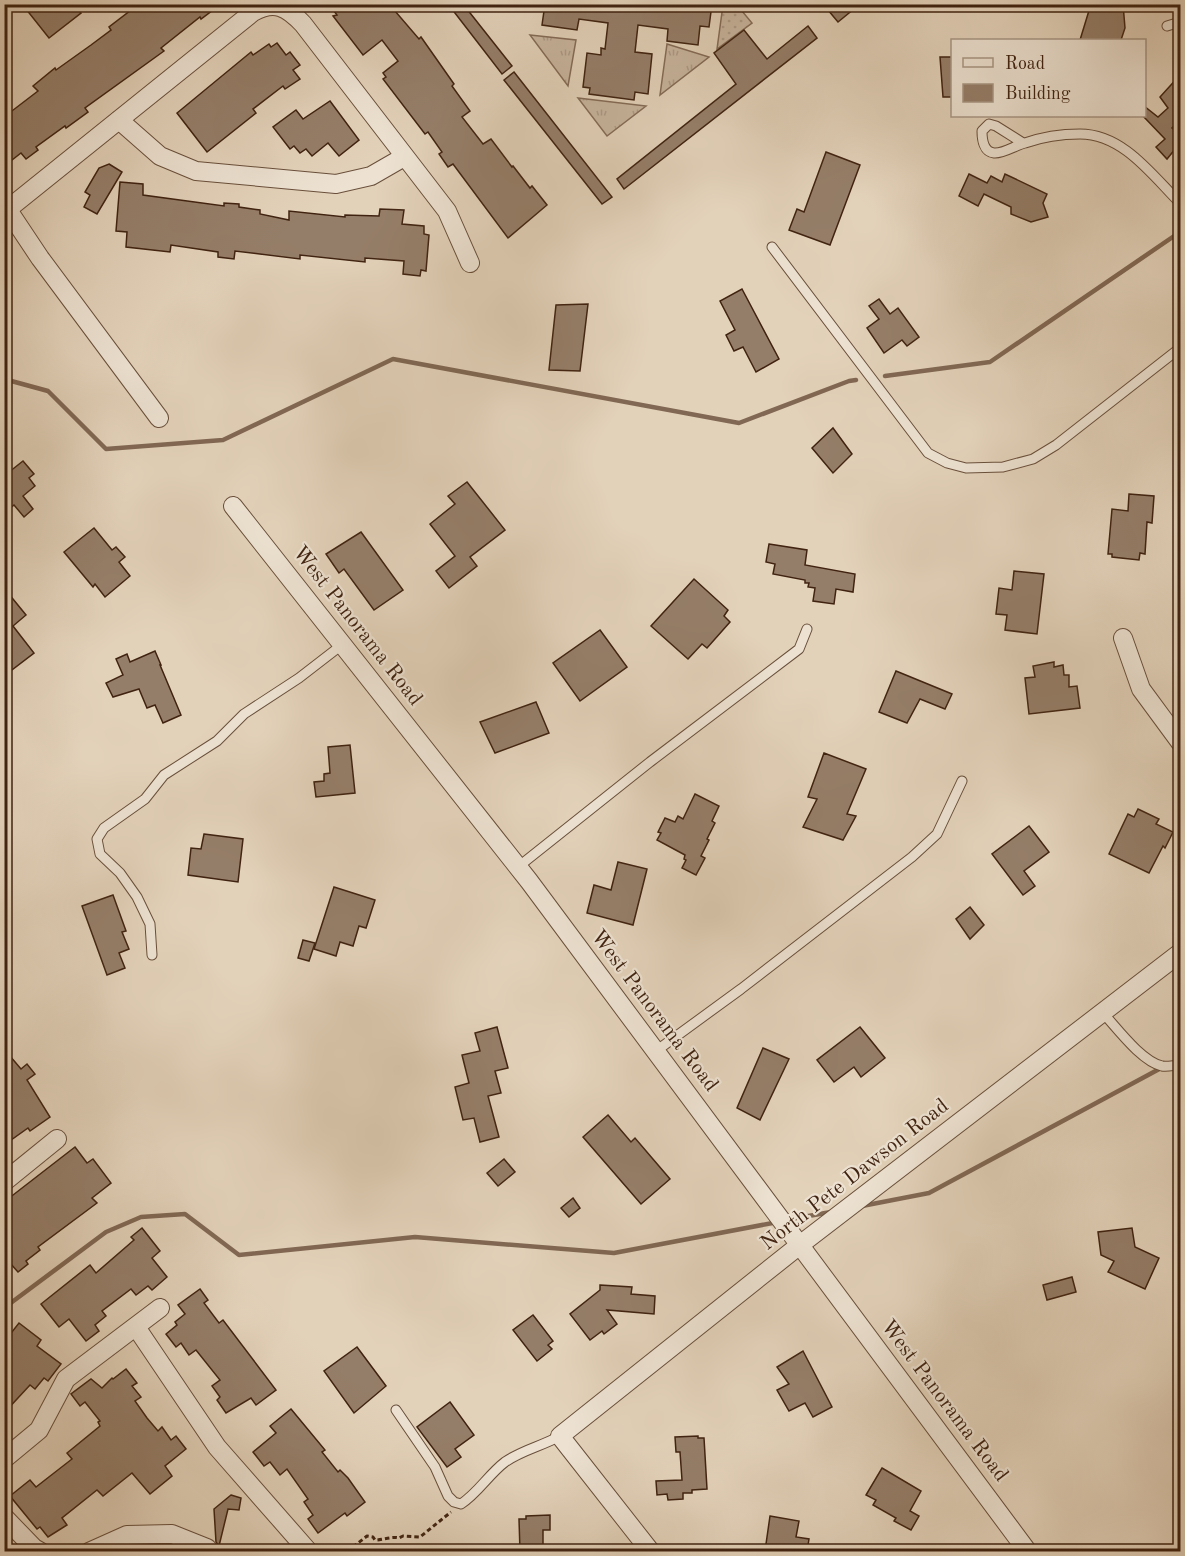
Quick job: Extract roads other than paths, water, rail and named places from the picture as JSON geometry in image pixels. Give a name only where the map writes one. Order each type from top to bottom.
[{"type":"street","points":[[159,418],[40,258],[6,207],[253,12],[270,5],[279,5],[289,10],[303,24],[447,211],[470,263]]},
{"type":"street","points":[[119,120],[160,156],[196,171],[336,184],[372,176],[404,157]]},
{"type":"street","name":"West Panorama Road","points":[[233,506],[518,867],[1028,1551]]},
{"type":"street","points":[[1123,638],[1142,689],[1180,742]]},
{"type":"street","name":"North Pete Dawson Road","points":[[560,1436],[801,1245],[1180,953]]},
{"type":"street","points":[[7,1176],[57,1139]]},
{"type":"street","points":[[4,1459],[39,1430],[66,1379],[159,1308]]},
{"type":"street","points":[[136,1327],[217,1447],[309,1551]]},
{"type":"street","points":[[560,1436],[651,1551]]},
{"type":"street","points":[[4,1517],[34,1548],[41,1551]]},
{"type":"street","points":[[88,1551],[127,1535],[172,1534],[210,1551]]},
{"type":"lane","points":[[1167,27],[1180,22]]},
{"type":"lane","points":[[1023,143],[1048,137],[1081,134],[1108,138],[1128,152],[1180,203]]},
{"type":"lane","points":[[772,247],[928,453],[947,463],[966,468],[1003,467],[1033,459],[1056,445],[1180,348]]},
{"type":"lane","points":[[518,867],[799,648],[807,629]]},
{"type":"lane","points":[[152,955],[150,924],[142,906],[120,873],[100,854],[97,839],[105,828],[145,799],[164,775],[217,741],[244,714],[299,678],[342,644]]},
{"type":"lane","points":[[656,1051],[912,858],[937,834],[962,781]]},
{"type":"lane","points":[[1103,1013],[1137,1050],[1154,1063],[1164,1067],[1180,1065]]},
{"type":"lane","points":[[396,1410],[435,1467],[447,1496],[461,1504],[511,1458],[560,1436]]},
{"type":"waterway","points":[[885,376],[990,362],[1180,232]]},
{"type":"waterway","points":[[4,379],[48,391],[106,449],[223,440],[393,359],[739,423],[856,380]]},
{"type":"waterway","points":[[862,1206],[929,1193],[1163,1067]]},
{"type":"waterway","points":[[786,1220],[831,1212]]},
{"type":"waterway","points":[[4,1308],[106,1232],[141,1217],[185,1214],[239,1255],[415,1237],[614,1253],[778,1222]]}]
